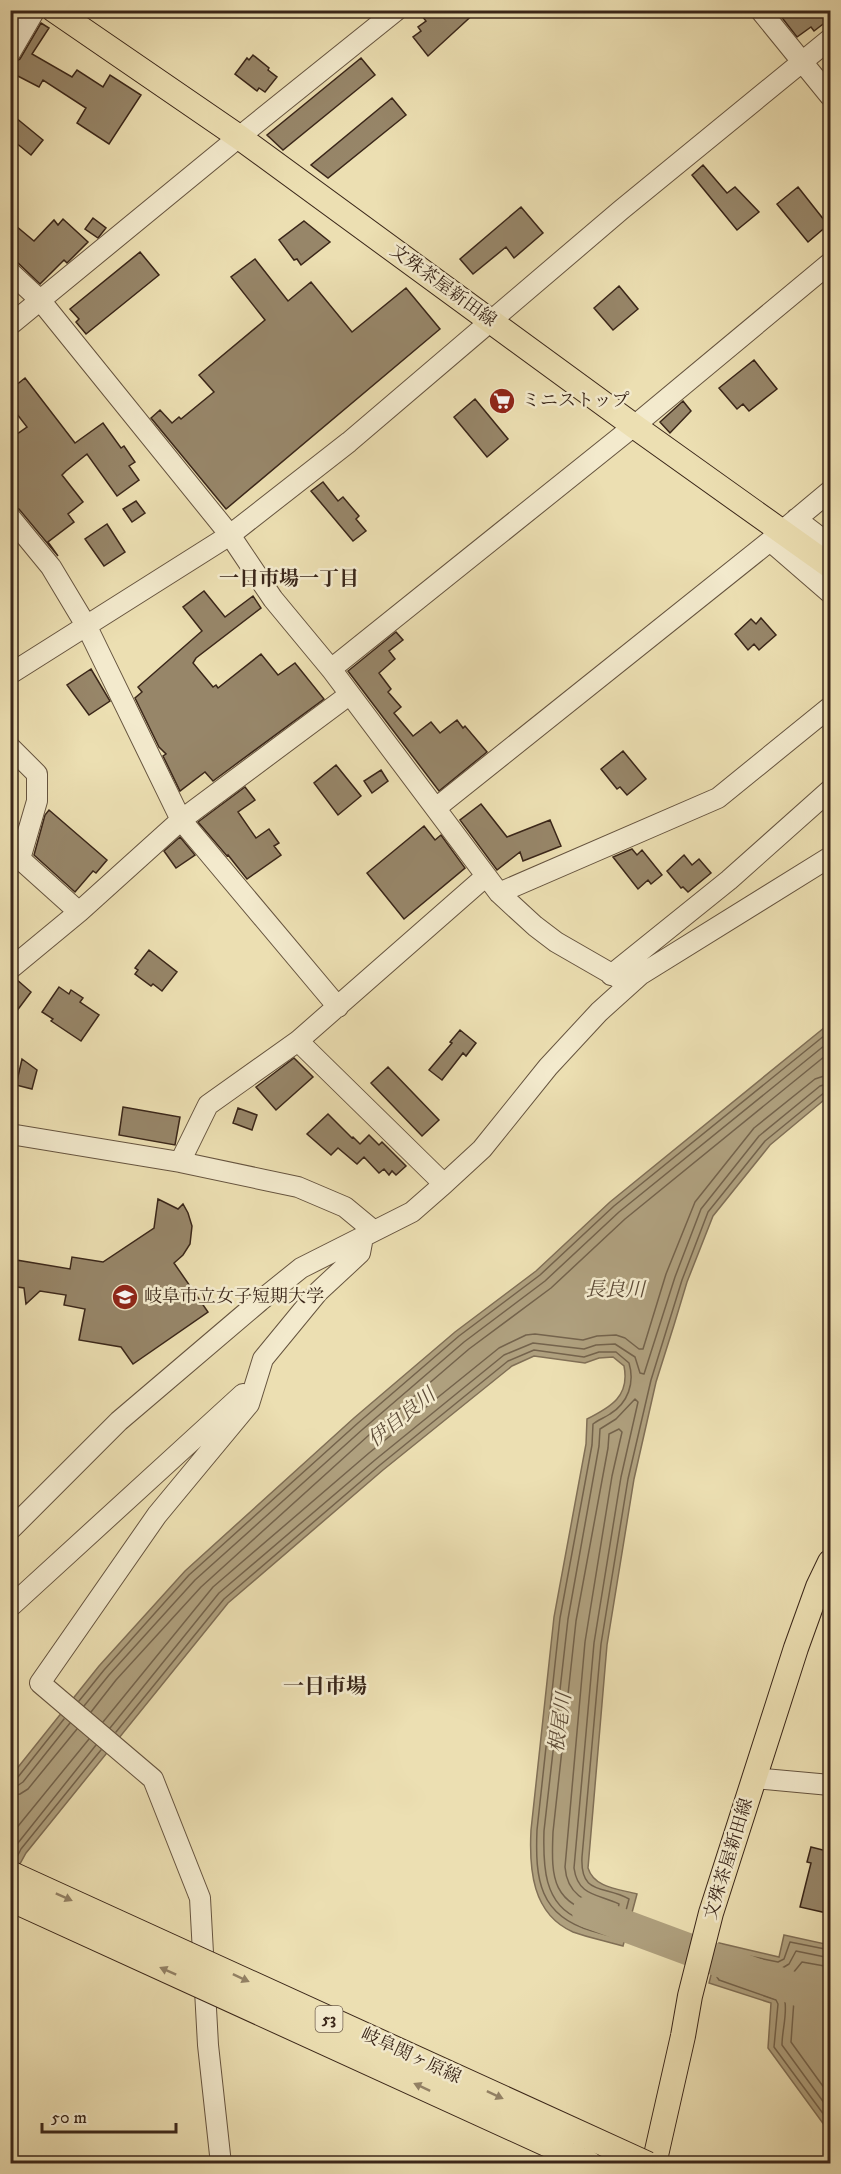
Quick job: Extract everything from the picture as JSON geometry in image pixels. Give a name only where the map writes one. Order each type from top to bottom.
[{"type":"main road","name":"文殊茶屋新田線","points":[[54,10],[239,137],[634,426],[831,566]]},
{"type":"main road","name":"文殊茶屋新田線","points":[[654,2163],[690,1996],[711,1913],[796,1648],[818,1587],[831,1562]]},
{"type":"main road","name":"岐阜関ヶ原線","points":[[10,1873],[648,2163]]},
{"type":"main road","name":"岐阜関ヶ原線","points":[[10,1899],[590,2163]]},
{"type":"street","points":[[10,53],[35,10]]},
{"type":"street","points":[[10,325],[397,10]]},
{"type":"street","points":[[760,10],[831,96]]},
{"type":"street","points":[[10,674],[230,535],[349,442],[621,210],[831,39]]},
{"type":"street","points":[[331,669],[634,426],[831,263]]},
{"type":"street","points":[[10,272],[40,300],[230,535],[273,599],[331,669],[485,877],[535,926],[556,942],[629,984]]},
{"type":"street","points":[[436,808],[831,491]]},
{"type":"street","points":[[10,517],[51,567],[87,627],[181,820],[338,1007]]},
{"type":"street","points":[[783,530],[831,544]]},
{"type":"street","points":[[783,530],[831,593]]},
{"type":"street","points":[[10,969],[79,912],[181,820],[349,694]]},
{"type":"street","points":[[499,893],[718,798],[831,707]]},
{"type":"street","points":[[10,747],[37,774],[37,801],[20,859],[79,912]]},
{"type":"street","points":[[611,975],[729,879],[831,790]]},
{"type":"street","points":[[10,1530],[119,1421],[301,1268],[412,1212],[444,1184],[482,1149],[548,1067],[599,1012],[629,984],[831,857]]},
{"type":"street","points":[[180,1162],[207,1106],[298,1041],[485,877]]},
{"type":"street","points":[[298,1041],[444,1184]]},
{"type":"street","points":[[10,1134],[180,1162],[298,1187],[345,1207],[368,1234]]},
{"type":"street","points":[[221,2163],[208,2045],[200,1898],[153,1779],[40,1683],[158,1515],[249,1404],[262,1359],[318,1292],[360,1253],[368,1234]]},
{"type":"street","points":[[10,1607],[254,1384]]},
{"type":"street","points":[[753,1778],[831,1785]]},
{"type":"water","name":"長良川","points":[[830,1023],[830,1095],[770,1145],[713,1216],[687,1282],[656,1382],[634,1479],[607,1645],[588,1868],[591,1875],[601,1884],[637,1894],[623,1946],[573,1932],[559,1924],[541,1902],[536,1889],[531,1860],[531,1830],[554,1617],[586,1444],[587,1419],[611,1405],[621,1393],[624,1385],[624,1366],[613,1357],[599,1358],[585,1363],[534,1356],[512,1366],[383,1470],[228,1603],[26,1853],[11,1880],[11,1776],[99,1666],[185,1571],[354,1418],[455,1332],[536,1271],[610,1202]]},
{"type":"water","points":[[784,1935],[830,1945],[830,2133],[768,2048],[771,2003],[709,1983],[719,1943],[779,1957]]},
{"type":"building","points":[[417,10],[478,10],[428,56],[413,37],[421,31],[418,27],[426,21]]},
{"type":"building","points":[[776,10],[831,10],[831,18],[814,31],[811,27],[797,37]]},
{"type":"building","points":[[41,23],[49,28],[32,54],[72,77],[77,70],[103,87],[110,75],[141,95],[109,144],[77,123],[86,108],[43,80],[39,87],[10,72],[10,65],[20,59]]},
{"type":"building","points":[[253,55],[277,77],[265,92],[259,88],[257,91],[235,74],[247,58],[249,60]]},
{"type":"building","points":[[361,58],[375,75],[283,150],[267,135]]},
{"type":"building","points":[[392,98],[406,115],[328,178],[311,165]]},
{"type":"building","points":[[10,113],[43,140],[31,155],[10,138]]},
{"type":"building","points":[[703,165],[727,193],[735,187],[759,212],[737,230],[692,175]]},
{"type":"building","points":[[798,187],[828,225],[808,242],[777,204]]},
{"type":"building","points":[[521,207],[543,233],[514,258],[506,247],[473,274],[460,259]]},
{"type":"building","points":[[93,218],[106,228],[98,238],[85,229]]},
{"type":"building","points":[[63,219],[88,242],[67,263],[64,260],[40,284],[18,263],[10,260],[10,221],[34,241],[54,220],[58,225]]},
{"type":"building","points":[[304,221],[330,242],[301,265],[297,259],[294,260],[279,240]]},
{"type":"building","points":[[140,252],[159,275],[86,334],[76,322],[79,319],[70,309]]},
{"type":"building","points":[[255,259],[288,301],[311,282],[352,332],[406,288],[440,329],[226,509],[151,418],[160,410],[172,423],[179,417],[181,419],[214,392],[199,375],[265,320],[231,277]]},
{"type":"building","points":[[619,286],[638,309],[613,330],[594,308]]},
{"type":"building","points":[[754,360],[777,389],[749,411],[743,404],[737,409],[719,388]]},
{"type":"building","points":[[25,378],[75,443],[103,423],[121,448],[124,446],[135,462],[129,466],[139,480],[117,496],[87,454],[66,471],[62,475],[83,502],[68,514],[74,522],[48,542],[58,556],[19,509],[10,505],[10,468],[17,464],[10,456],[10,439],[27,427],[10,405],[10,390]]},
{"type":"building","points":[[475,399],[508,439],[487,457],[454,417]]},
{"type":"building","points":[[683,401],[691,411],[670,433],[660,422]]},
{"type":"building","points":[[323,482],[338,501],[343,497],[359,516],[356,519],[366,531],[353,541],[311,491]]},
{"type":"building","points":[[136,501],[145,513],[132,522],[123,509]]},
{"type":"building","points":[[107,524],[125,552],[104,566],[85,539]]},
{"type":"building","points":[[204,591],[225,617],[253,596],[261,608],[196,658],[193,663],[213,687],[216,685],[218,688],[261,654],[278,675],[295,663],[324,699],[213,781],[205,772],[180,791],[163,756],[166,754],[159,747],[135,698],[142,692],[138,687],[202,631],[183,607]]},
{"type":"building","points":[[761,618],[776,635],[759,650],[754,644],[748,650],[735,634],[751,619],[756,624]]},
{"type":"building","points":[[396,632],[403,640],[389,651],[395,659],[379,673],[391,689],[388,692],[401,707],[394,713],[413,736],[431,722],[440,733],[457,720],[487,752],[439,791],[348,671]]},
{"type":"building","points":[[91,669],[110,701],[89,715],[67,685]]},
{"type":"building","points":[[623,751],[646,779],[627,795],[620,787],[617,789],[601,769]]},
{"type":"building","points":[[336,765],[361,796],[338,815],[314,783]]},
{"type":"building","points":[[381,770],[388,781],[372,793],[364,781]]},
{"type":"building","points":[[245,787],[255,800],[238,812],[256,838],[269,829],[279,843],[274,846],[281,855],[247,879],[198,822]]},
{"type":"building","points":[[481,804],[507,837],[550,820],[561,846],[523,861],[520,852],[497,870],[460,820]]},
{"type":"building","points":[[49,810],[107,860],[96,873],[93,871],[75,892],[34,855],[45,815]]},
{"type":"building","points":[[424,826],[435,840],[441,835],[465,868],[404,919],[367,873]]},
{"type":"building","points":[[180,837],[195,855],[176,868],[164,851]]},
{"type":"building","points":[[632,849],[637,855],[642,850],[662,875],[651,884],[648,880],[638,889],[613,857]]},
{"type":"building","points":[[684,855],[692,865],[699,859],[711,873],[688,892],[683,887],[681,888],[667,871]]},
{"type":"building","points":[[149,950],[177,972],[162,991],[135,974],[138,970],[135,968]]},
{"type":"building","points":[[16,979],[31,992],[10,1020],[10,981]]},
{"type":"building","points":[[59,987],[69,994],[71,990],[83,998],[80,1002],[99,1015],[81,1041],[51,1021],[53,1019],[42,1012]]},
{"type":"building","points":[[460,1030],[476,1043],[466,1056],[463,1053],[442,1080],[429,1070]]},
{"type":"building","points":[[294,1058],[313,1077],[276,1110],[256,1087]]},
{"type":"building","points":[[22,1059],[37,1070],[32,1089],[16,1085]]},
{"type":"building","points":[[388,1067],[439,1120],[422,1136],[371,1083]]},
{"type":"building","points":[[123,1107],[180,1117],[175,1145],[119,1135]]},
{"type":"building","points":[[238,1108],[257,1115],[252,1130],[233,1123]]},
{"type":"building","points":[[328,1114],[360,1144],[369,1135],[379,1145],[382,1142],[406,1166],[396,1175],[392,1171],[389,1175],[384,1169],[379,1173],[364,1157],[357,1164],[338,1148],[331,1155],[307,1134]]},
{"type":"building","points":[[158,1199],[178,1209],[183,1204],[188,1213],[192,1226],[190,1244],[174,1263],[208,1312],[133,1364],[121,1347],[79,1340],[85,1309],[64,1305],[66,1295],[40,1291],[26,1304],[24,1288],[10,1286],[10,1259],[70,1269],[72,1257],[103,1262],[154,1228]]},
{"type":"building","points":[[811,1847],[831,1852],[831,1914],[800,1907],[811,1863],[807,1862]]},
{"type":"waterway","name":"根尾川","points":[[588,1912],[806,1993],[830,2016]]},
{"type":"place","name":"ミニストップ","points":[[502,401]]},
{"type":"place","name":"岐阜市立女子短期大学","points":[[125,1297]]},
{"type":"district","name":"一日市場一丁目","points":[[289,579]]},
{"type":"district","name":"一日市場","points":[[325,1687]]},
{"type":"water label","name":"伊自良川","points":[[402,1418]]}]
